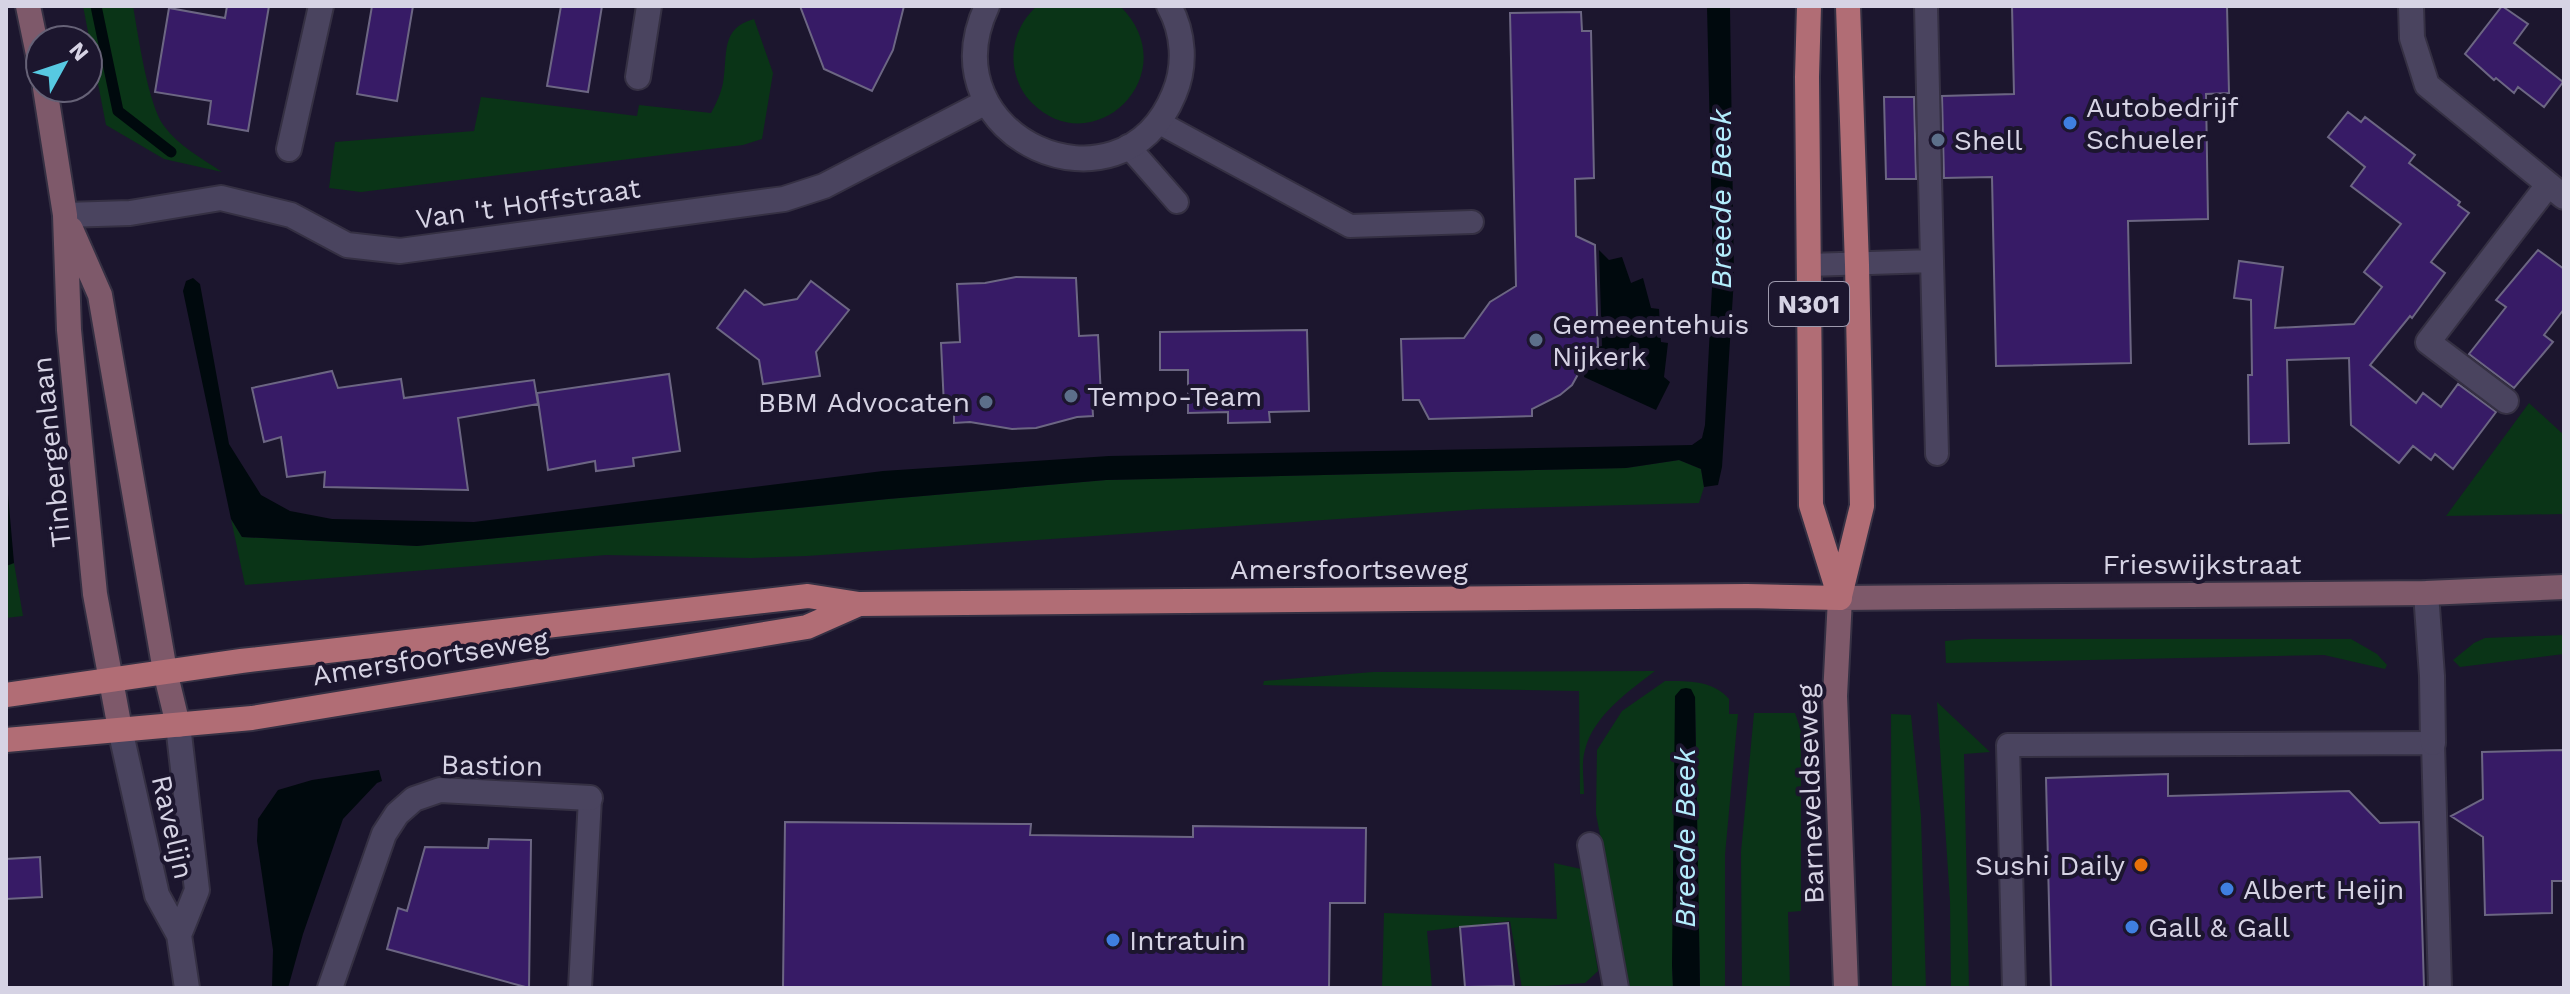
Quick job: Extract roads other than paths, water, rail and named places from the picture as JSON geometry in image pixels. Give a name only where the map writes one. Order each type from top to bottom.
[{"type":"main road","name":"N301","points":[[1809,6],[1811,505],[1840,598]]},
{"type":"main road","name":"N301","points":[[1840,598],[1862,506],[1848,6]]},
{"type":"main road","name":"Amersfoortseweg","points":[[6,695],[165,671],[808,596],[859,604],[1747,596],[1840,598]]},
{"type":"main road","name":"Amersfoortseweg","points":[[6,740],[252,718],[511,673],[807,627],[859,604]]},
{"type":"street","points":[[289,149],[321,6]]},
{"type":"street","points":[[638,77],[649,6]]},
{"type":"street","points":[[987,6],[975,41],[975,62],[978,83],[997,120],[1029,146],[1048,154],[1089,159],[1128,146],[1164,112],[1178,84],[1182,47],[1179,29],[1169,6]]},
{"type":"street","points":[[2411,6],[2412,38],[2427,85],[2556,191],[2428,342],[2506,401]]},
{"type":"street","name":"Van 't Hoffstraat","points":[[65,215],[130,213],[221,198],[291,215],[347,245],[400,251],[784,199],[824,186],[986,102]]},
{"type":"street","name":"Tinbergenlaan","points":[[48,104],[65,215],[69,330],[95,594],[120,729]]},
{"type":"street","name":"Tinbergenlaan","points":[[65,215],[100,295],[165,671],[178,725]]},
{"type":"street","name":"Frieswijkstraat","points":[[1840,598],[2426,593],[2564,587]]},
{"type":"street","points":[[2426,593],[2433,743]]},
{"type":"street","name":"Barneveldseweg","points":[[1840,598],[1835,696],[1846,988]]},
{"type":"street","name":"Ravelijn","points":[[178,725],[197,890],[179,935]]},
{"type":"street","name":"Ravelijn","points":[[120,729],[157,895],[179,935],[187,988]]},
{"type":"street","name":"Bastion","points":[[330,988],[384,834],[397,814],[414,799],[440,790],[590,798]]},
{"type":"street","points":[[1590,845],[1616,988]]},
{"type":"lane","points":[[1926,6],[1937,454]]},
{"type":"lane","points":[[1164,112],[1350,226],[1472,222]]},
{"type":"lane","points":[[1128,146],[1177,202]]},
{"type":"lane","points":[[1809,265],[1932,261]]},
{"type":"lane","points":[[2014,988],[2008,745],[2433,743],[2440,988]]},
{"type":"lane","name":"Bastion","points":[[580,988],[590,798]]},
{"type":"water","name":"Breede Beek","points":[[1707,6],[1730,8],[1734,278],[1722,467],[1718,485],[1704,487],[1701,469],[1679,460],[1626,468],[1106,480],[417,546],[242,537],[231,519],[183,291],[186,281],[193,278],[200,284],[229,444],[261,495],[290,511],[332,519],[474,522],[883,471],[1109,456],[1692,445],[1702,438],[1705,425],[1713,268]]},
{"type":"water","points":[[1599,250],[1609,260],[1622,257],[1631,283],[1643,278],[1651,308],[1659,309],[1661,342],[1668,343],[1664,377],[1670,382],[1656,410],[1584,377],[1589,349],[1602,346]]},
{"type":"water","points":[[6,471],[14,563],[6,566]]},
{"type":"water","name":"Breede Beek","points":[[1686,688],[1691,689],[1695,697],[1700,988],[1673,988],[1675,696]]},
{"type":"water","points":[[379,770],[382,781],[343,819],[303,934],[288,988],[272,988],[273,950],[257,841],[258,819],[278,790],[312,780]]},
{"type":"waterway","points":[[96,6],[118,111],[171,152]]},
{"type":"place","name":"Autobedrijf Schueler","points":[[2070,123]]},
{"type":"place","name":"Shell","points":[[1938,140]]},
{"type":"place","name":"Gemeentehuis Nijkerk","points":[[1536,340]]},
{"type":"place","name":"Tempo-Team","points":[[1071,396]]},
{"type":"place","name":"BBM Advocaten","points":[[986,402]]},
{"type":"place","name":"Sushi Daily","points":[[2141,865]]},
{"type":"place","name":"Albert Heijn","points":[[2227,889]]},
{"type":"place","name":"Gall & Gall","points":[[2132,927]]},
{"type":"place","name":"Intratuin","points":[[1113,940]]}]
